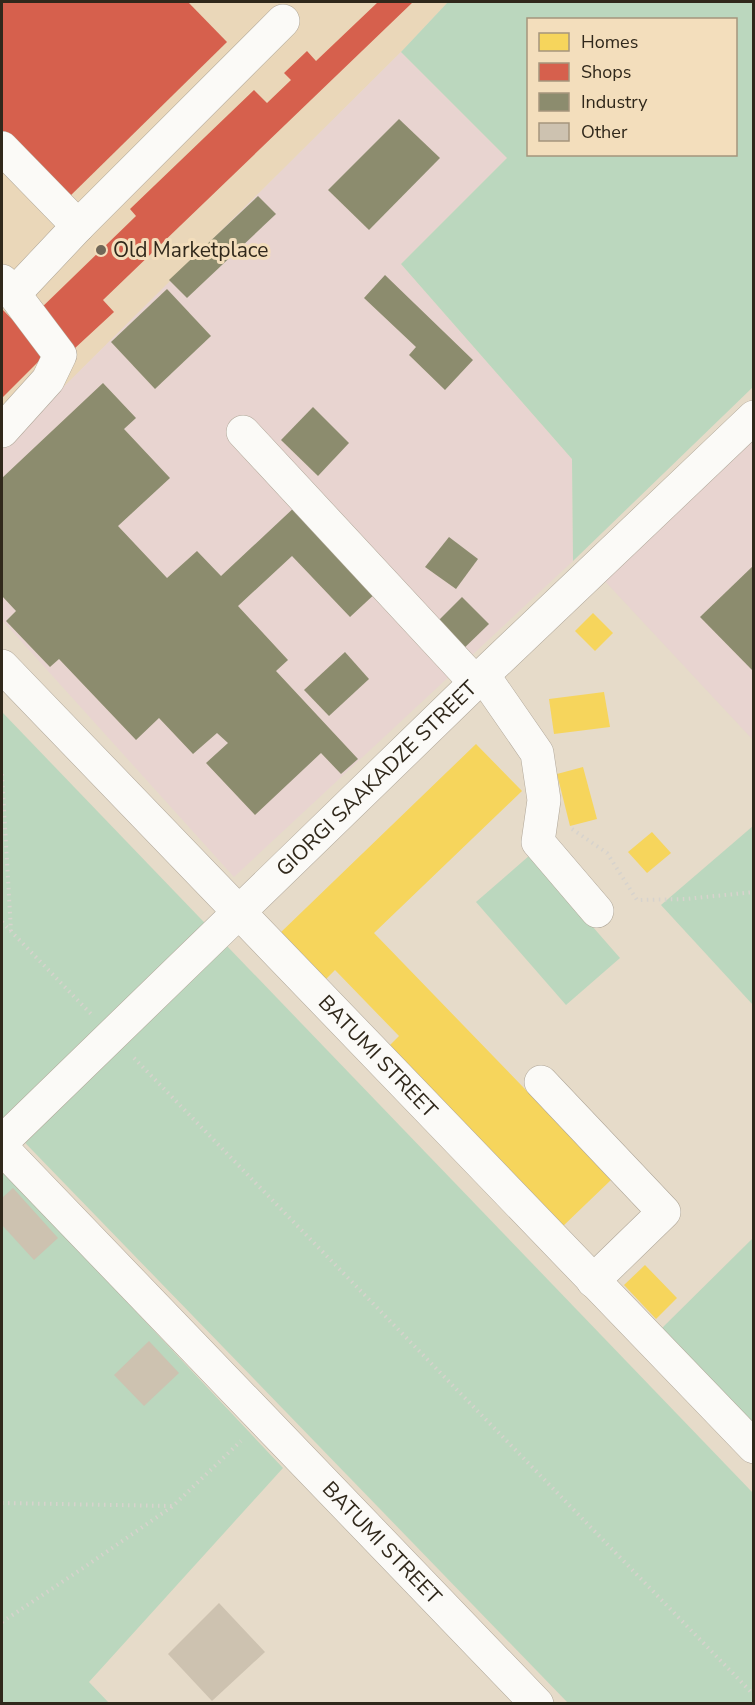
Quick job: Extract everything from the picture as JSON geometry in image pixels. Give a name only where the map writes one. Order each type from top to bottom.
[{"type":"street","points":[[2,431],[48,380],[60,355],[8,287],[78,226],[283,21]]},
{"type":"street","points":[[2,148],[78,226]]},
{"type":"street","name":"GIORGI SAAKADZE STREET","points":[[2,1142],[479,679],[753,417]]},
{"type":"street","points":[[243,432],[479,679],[537,753],[544,800],[541,808],[538,842],[597,911]]},
{"type":"street","name":"BATUMI STREET","points":[[2,666],[753,1447]]},
{"type":"street","points":[[541,1082],[664,1212],[593,1281]]},
{"type":"street","name":"BATUMI STREET","points":[[2,1148],[537,1704]]},
{"type":"path","points":[[2,774],[11,932]]},
{"type":"path","points":[[541,808],[607,853],[637,900],[686,899],[753,892]]},
{"type":"path","points":[[2,922],[753,1695]]},
{"type":"path","points":[[2,1622],[173,1506],[264,1420]]},
{"type":"path","points":[[2,1503],[173,1506]]},
{"type":"shaded area","name":"Old Marketplace","points":[[2,2],[448,2],[401,52],[2,448]]},
{"type":"shaded area","points":[[401,52],[507,158],[401,264],[572,459],[573,561],[234,877],[2,620],[2,448]]},
{"type":"shaded area","points":[[753,440],[753,740],[601,577]]},
{"type":"green space","points":[[448,2],[753,2],[753,387],[573,561],[572,459],[401,264],[507,158],[401,52]]},
{"type":"green space","points":[[2,712],[753,1493],[753,1703],[568,1703],[2,1119]]},
{"type":"green space","points":[[753,826],[753,1005],[661,905]]},
{"type":"green space","points":[[530,855],[620,958],[566,1005],[476,902]]},
{"type":"green space","points":[[3,1170],[283,1468],[89,1682],[109,1703],[2,1704]]},
{"type":"green space","points":[[753,1238],[753,1426],[658,1332]]},
{"type":"building: Homes","points":[[593,613],[613,633],[595,651],[575,631]]},
{"type":"building: Homes","points":[[604,692],[610,727],[554,734],[549,699]]},
{"type":"building: Homes","points":[[476,744],[522,791],[374,933],[612,1179],[561,1228],[387,1048],[399,1036],[335,970],[323,982],[278,935]]},
{"type":"building: Homes","points":[[583,767],[597,819],[570,826],[557,774]]},
{"type":"building: Homes","points":[[652,832],[671,853],[647,873],[628,852]]},
{"type":"building: Homes","points":[[645,1265],[677,1298],[656,1319],[624,1285]]},
{"type":"building: Shops","points":[[2,2],[188,2],[227,42],[66,200],[2,134]]},
{"type":"building: Shops","points":[[378,2],[413,2],[103,300],[114,312],[74,349],[37,312],[136,216],[130,209],[254,90],[267,103],[291,80],[284,73],[307,51],[316,61]]},
{"type":"building: Shops","points":[[2,309],[46,354],[2,398]]},
{"type":"building: Industry","points":[[399,119],[440,158],[369,230],[328,190]]},
{"type":"building: Industry","points":[[258,196],[276,214],[187,298],[169,280]]},
{"type":"building: Industry","points":[[385,275],[473,360],[445,390],[409,355],[416,347],[364,298]]},
{"type":"building: Industry","points":[[167,289],[211,336],[155,389],[111,342]]},
{"type":"building: Industry","points":[[103,383],[136,418],[124,429],[170,478],[118,526],[167,578],[197,551],[221,576],[298,504],[378,591],[350,617],[292,556],[238,606],[288,660],[276,671],[358,759],[341,774],[321,753],[255,815],[206,763],[228,743],[217,733],[193,754],[159,718],[136,740],[59,659],[50,667],[6,621],[16,611],[2,596],[2,478]]},
{"type":"building: Industry","points":[[313,407],[349,443],[318,476],[281,440]]},
{"type":"building: Industry","points":[[449,537],[478,559],[456,589],[425,567]]},
{"type":"building: Industry","points":[[754,565],[754,672],[700,617]]},
{"type":"building: Industry","points":[[462,597],[489,624],[457,655],[430,629]]},
{"type":"building: Industry","points":[[345,652],[369,679],[329,716],[304,690]]},
{"type":"building: Other","points":[[13,1188],[58,1238],[34,1260],[2,1225],[2,1198]]},
{"type":"building: Other","points":[[149,1341],[179,1373],[144,1406],[114,1375]]},
{"type":"building: Other","points":[[219,1603],[265,1652],[212,1701],[168,1654]]},
{"type":"place","name":"Old Marketplace","points":[[101,250]]}]
